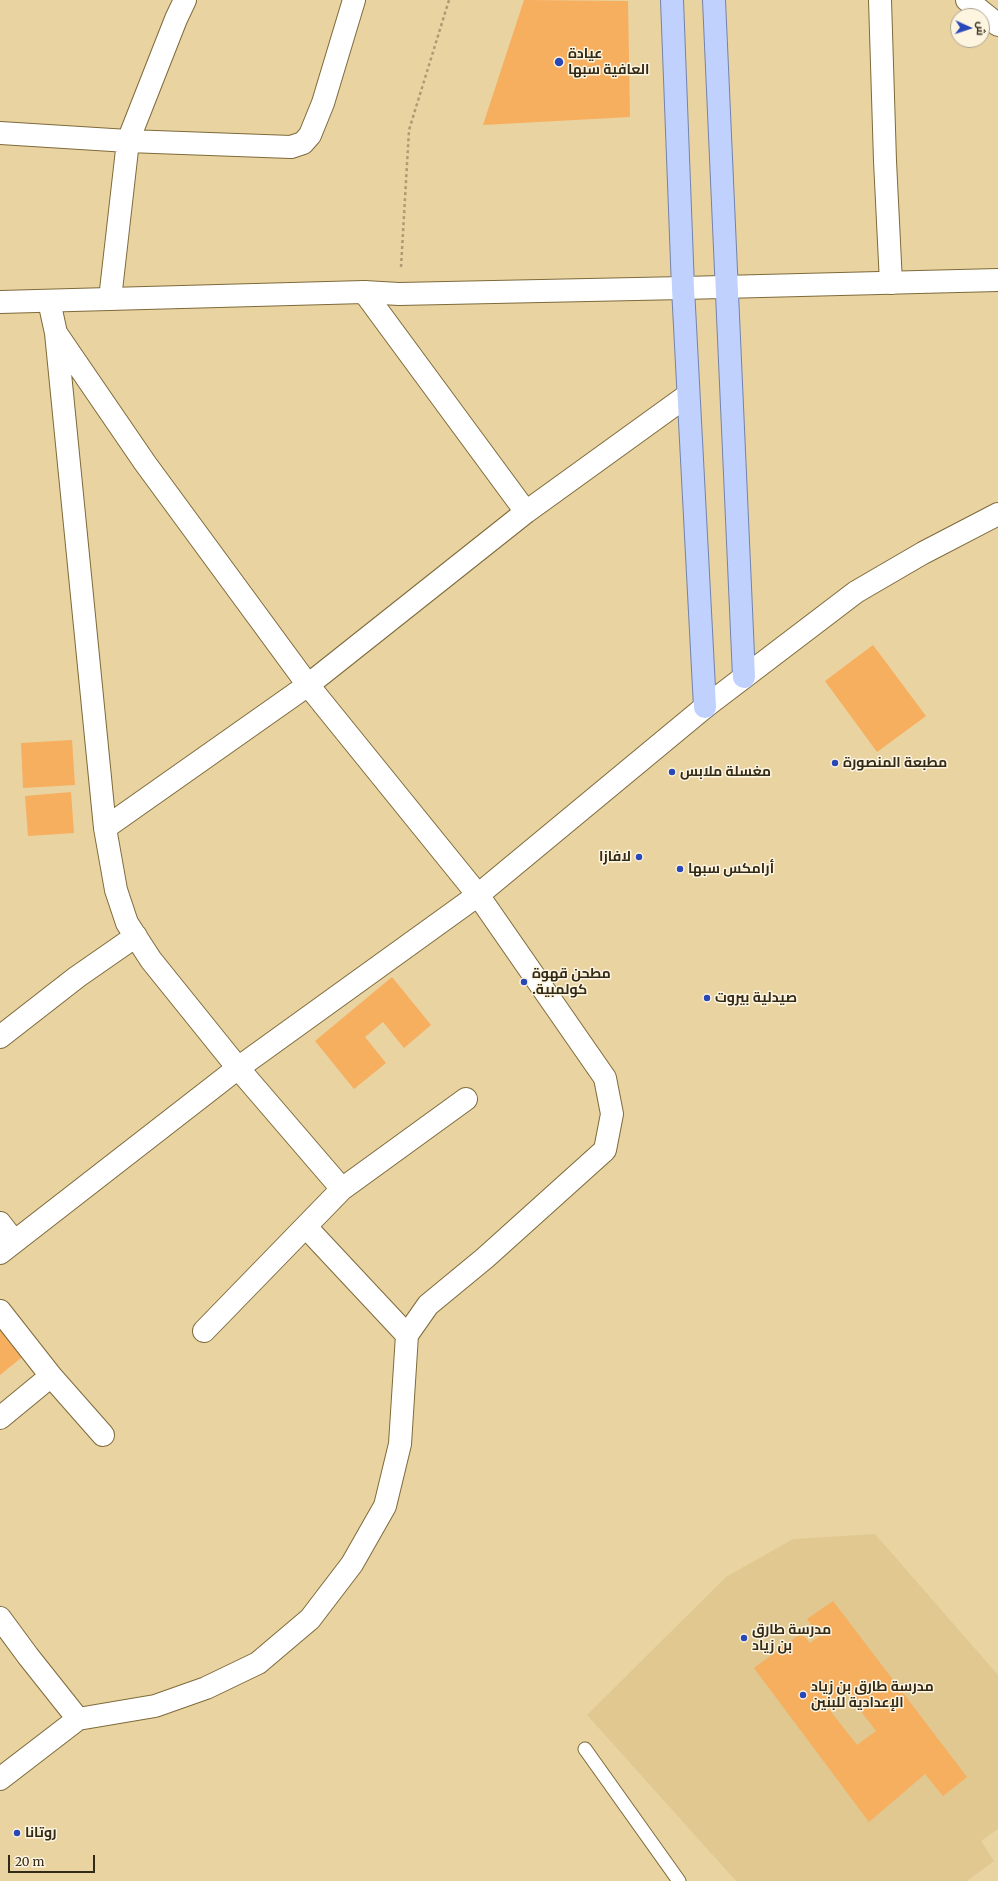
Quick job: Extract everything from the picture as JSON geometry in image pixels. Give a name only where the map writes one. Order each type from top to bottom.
[{"type":"main road","points":[[672,0],[683,288],[705,707]]},
{"type":"main road","points":[[714,0],[744,677]]},
{"type":"street","points":[[110,299],[128,141],[176,19],[185,0]]},
{"type":"street","points":[[0,133],[128,141],[291,146],[303,143],[310,135],[322,103],[354,0]]},
{"type":"street","points":[[880,0],[884,154],[891,283]]},
{"type":"street","points":[[967,0],[998,25]]},
{"type":"street","points":[[0,302],[364,292],[399,294],[998,280]]},
{"type":"street","points":[[364,292],[526,512]]},
{"type":"street","points":[[49,300],[56,333],[105,828],[116,890],[127,923],[151,960],[238,1068],[342,1189]]},
{"type":"street","points":[[0,1779],[78,1719],[155,1706],[206,1688],[258,1662],[310,1619],[352,1564],[385,1506],[400,1444],[407,1335],[428,1305],[485,1258],[605,1150],[612,1114],[605,1078],[478,895],[308,686],[145,463],[56,333]]},
{"type":"street","points":[[105,828],[308,686],[526,512],[688,395]]},
{"type":"street","points":[[0,1223],[7,1247],[238,1068],[478,895],[705,707],[856,592],[923,553],[998,514]]},
{"type":"street","points":[[0,1037],[77,977],[136,936]]},
{"type":"street","points":[[204,1331],[342,1189],[466,1099]]},
{"type":"street","points":[[306,1227],[407,1335]]},
{"type":"street","points":[[0,1311],[51,1376],[103,1435]]},
{"type":"street","points":[[0,1418],[51,1376]]},
{"type":"street","points":[[0,1618],[78,1719]]},
{"type":"lane","points":[[585,1749],[679,1881]]},
{"type":"path","points":[[399,294],[409,130],[449,0]]},
{"type":"shaded area","name":"مدرسة طارق بن زياد الإعدادية للبنين","points":[[875,1534],[998,1675],[998,1829],[981,1841],[994,1861],[967,1881],[736,1881],[587,1715],[726,1577],[793,1539]]},
{"type":"building","points":[[524,0],[628,1],[630,117],[483,125]]},
{"type":"building","points":[[873,645],[926,716],[877,752],[825,681]]},
{"type":"building","points":[[72,740],[75,785],[23,788],[21,743]]},
{"type":"building","points":[[71,792],[74,833],[28,836],[25,796]]},
{"type":"building","points":[[392,977],[431,1025],[404,1048],[383,1022],[365,1037],[386,1063],[354,1089],[315,1041]]},
{"type":"building","points":[[0,1321],[26,1354],[0,1375]]},
{"type":"building","points":[[833,1601],[967,1777],[943,1796],[925,1774],[869,1822],[754,1668],[801,1633],[810,1643],[820,1636],[807,1619]],"holes":[[[847,1693],[876,1731],[857,1745],[828,1708]]]},
{"type":"place","name":"عيادة العافية سبها","points":[[559,62]]},
{"type":"place","name":"مطبعة المنصورة","points":[[835,763]]},
{"type":"place","name":"مغسلة ملابس","points":[[672,772]]},
{"type":"place","name":"لافازا","points":[[639,857]]},
{"type":"place","name":"أرامكس سبها","points":[[680,869]]},
{"type":"place","name":"مطحن قهوة .كولمبية","points":[[524,982]]},
{"type":"place","name":"صيدلية بيروت","points":[[707,998]]},
{"type":"place","name":"مدرسة طارق بن زياد","points":[[744,1638]]},
{"type":"place","name":"مدرسة طارق بن زياد الإعدادية للبنين","points":[[803,1695]]},
{"type":"place","name":"روتانا","points":[[17,1833]]}]
